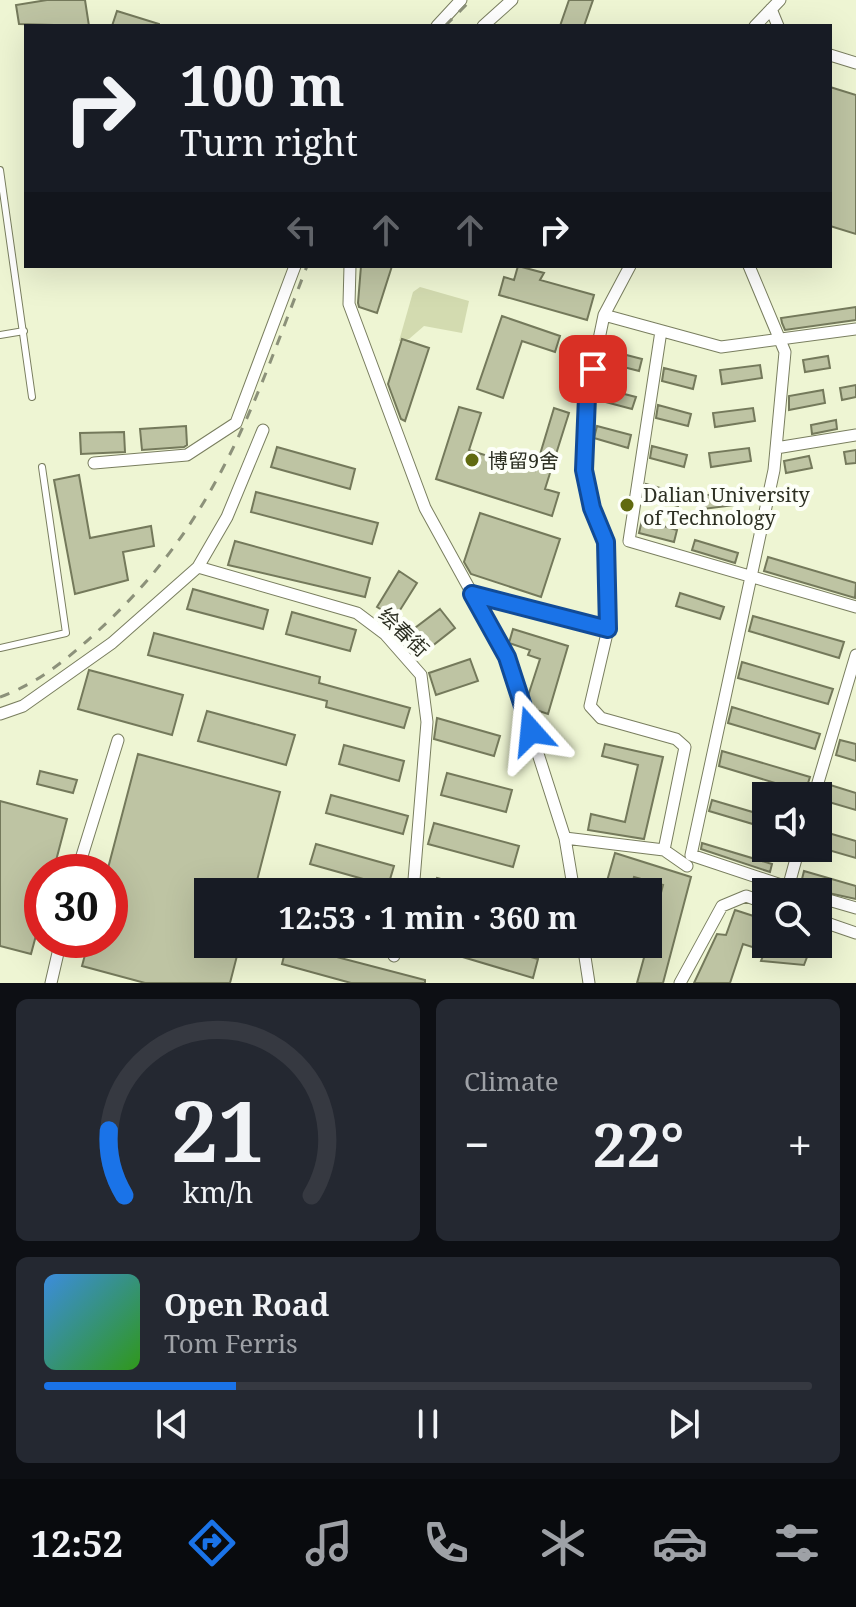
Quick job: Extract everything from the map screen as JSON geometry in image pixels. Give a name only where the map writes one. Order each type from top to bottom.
[{"type":"street","points":[[439,24],[461,0]]},
{"type":"street","points":[[485,24],[512,0]]},
{"type":"street","points":[[757,24],[780,0]]},
{"type":"street","points":[[771,9],[777,24]]},
{"type":"street","points":[[832,56],[856,63]]},
{"type":"street","points":[[94,463],[187,455],[236,423],[294,268]]},
{"type":"street","points":[[350,268],[349,304],[425,508],[507,657],[565,838],[572,878]]},
{"type":"street","points":[[629,268],[604,315],[587,397],[584,470],[592,508],[606,542],[608,629],[590,706],[601,718],[676,739],[685,747],[664,850]]},
{"type":"street","points":[[750,268],[785,352],[776,448],[753,575],[691,855],[759,878]]},
{"type":"street","points":[[604,315],[721,347],[856,329]]},
{"type":"street","points":[[661,331],[629,541],[856,607]]},
{"type":"street","points":[[0,714],[23,706],[112,643],[198,567],[227,517],[263,430]]},
{"type":"street","points":[[776,448],[856,435]]},
{"type":"street","name":"绘春街","points":[[198,567],[357,613],[385,634],[421,675],[427,722],[414,878]]},
{"type":"street","points":[[472,594],[608,629]]},
{"type":"street","points":[[818,782],[856,655]]},
{"type":"street","points":[[83,854],[118,740]]},
{"type":"street","points":[[565,838],[664,850],[687,866]]},
{"type":"street","points":[[680,983],[722,906],[746,896],[752,898]]},
{"type":"street","points":[[832,901],[856,908]]},
{"type":"street","points":[[832,925],[856,933]]},
{"type":"street","points":[[51,983],[57,958]]},
{"type":"street","points":[[585,958],[589,983]]},
{"type":"lane","points":[[0,170],[32,397]]},
{"type":"lane","points":[[0,335],[24,331]]},
{"type":"lane","points":[[0,638],[1,648],[66,633],[42,467]]},
{"type":"green space","points":[[420,287],[469,301],[462,333],[424,326],[409,339],[399,341],[413,292]]},
{"type":"building","points":[[47,0],[85,0],[89,24],[19,24],[16,5]]},
{"type":"building","points":[[569,0],[593,0],[585,24],[561,24]]},
{"type":"building","points":[[117,11],[159,24],[113,24]]},
{"type":"building","points":[[832,88],[856,95],[856,234],[832,227]]},
{"type":"building","points":[[361,268],[391,268],[377,313],[359,307]]},
{"type":"building","points":[[517,268],[525,268],[544,273],[540,280],[594,295],[587,320],[499,295],[504,277],[514,280]]},
{"type":"building","points":[[856,307],[856,320],[785,330],[781,318]]},
{"type":"building","points":[[502,316],[560,336],[555,352],[522,341],[503,398],[477,389]]},
{"type":"building","points":[[402,339],[429,348],[405,421],[401,419],[388,384]]},
{"type":"building","points":[[607,350],[642,359],[639,371],[604,362]]},
{"type":"building","points":[[828,356],[830,368],[805,372],[803,360]]},
{"type":"building","points":[[760,365],[762,378],[722,384],[720,370]]},
{"type":"building","points":[[664,368],[696,376],[693,389],[662,381]]},
{"type":"building","points":[[856,385],[856,397],[842,400],[840,388]]},
{"type":"building","points":[[601,388],[636,397],[632,409],[598,400]]},
{"type":"building","points":[[823,390],[825,403],[789,410],[789,396]]},
{"type":"building","points":[[658,405],[691,414],[688,426],[656,418]]},
{"type":"building","name":"博留9舍","points":[[459,407],[481,413],[469,450],[535,471],[554,408],[569,413],[545,489],[559,493],[552,516],[436,479]]},
{"type":"building","points":[[753,408],[755,421],[715,427],[713,413]]},
{"type":"building","points":[[836,420],[837,429],[812,434],[811,425]]},
{"type":"building","points":[[186,426],[187,445],[184,447],[142,450],[140,429]]},
{"type":"building","points":[[597,426],[631,435],[628,448],[594,438]]},
{"type":"building","points":[[124,432],[125,452],[81,454],[80,433]]},
{"type":"building","points":[[652,446],[687,455],[684,467],[650,458]]},
{"type":"building","points":[[277,447],[355,469],[350,489],[271,467]]},
{"type":"building","points":[[749,448],[751,461],[711,467],[709,453]]},
{"type":"building","points":[[856,450],[856,463],[846,464],[844,452]]},
{"type":"building","points":[[809,456],[812,468],[786,473],[784,461]]},
{"type":"building","points":[[79,475],[90,538],[151,526],[154,546],[123,552],[128,580],[75,594],[54,480]]},
{"type":"building","points":[[646,484],[681,494],[678,506],[644,497]]},
{"type":"building","points":[[741,490],[743,504],[703,509],[701,496]]},
{"type":"building","points":[[256,492],[378,523],[372,544],[251,512]]},
{"type":"building","points":[[480,513],[560,539],[541,597],[471,574],[464,562]]},
{"type":"building","points":[[642,520],[677,530],[674,542],[639,533]]},
{"type":"building","points":[[695,540],[738,553],[735,563],[692,550]]},
{"type":"building","points":[[235,541],[370,578],[365,597],[228,565]]},
{"type":"building","points":[[768,557],[856,583],[855,598],[764,571]]},
{"type":"building","points":[[399,571],[417,583],[395,618],[377,607]]},
{"type":"building","points":[[193,589],[268,610],[263,629],[187,609]]},
{"type":"building","points":[[680,593],[724,607],[720,619],[676,606]]},
{"type":"building","points":[[440,609],[455,628],[422,654],[407,634]]},
{"type":"building","points":[[292,612],[356,630],[350,651],[286,634]]},
{"type":"building","points":[[753,616],[844,642],[839,658],[749,631]]},
{"type":"building","points":[[513,629],[568,646],[548,714],[533,709],[528,696],[540,659],[528,655],[530,650],[509,643]]},
{"type":"building","points":[[154,633],[320,677],[319,683],[410,708],[404,728],[326,707],[327,701],[148,655]]},
{"type":"building","points":[[470,659],[478,681],[436,695],[429,673]]},
{"type":"building","points":[[742,662],[833,689],[828,704],[738,678]]},
{"type":"building","points":[[89,670],[183,695],[172,735],[78,709]]},
{"type":"building","points":[[732,707],[820,734],[815,749],[728,723]]},
{"type":"building","points":[[207,711],[295,735],[286,765],[198,741]]},
{"type":"building","points":[[437,718],[500,736],[494,756],[434,739]]},
{"type":"building","points":[[840,740],[856,744],[856,761],[836,755]]},
{"type":"building","points":[[605,744],[663,757],[644,839],[588,830],[591,814],[625,822],[638,765],[602,756]]},
{"type":"building","points":[[344,745],[404,761],[399,781],[339,764]]},
{"type":"building","points":[[722,751],[810,777],[808,782],[772,782],[719,766]]},
{"type":"building","points":[[138,754],[280,792],[258,878],[194,878],[194,958],[236,958],[230,983],[145,983],[82,966],[84,958],[128,958],[128,854],[112,854]]},
{"type":"building","points":[[40,771],[77,780],[73,793],[37,784]]},
{"type":"building","points":[[447,773],[512,790],[506,812],[441,795]]},
{"type":"building","points":[[832,786],[856,793],[856,810],[832,803]]},
{"type":"building","points":[[331,795],[408,816],[403,834],[326,813]]},
{"type":"building","points":[[712,800],[752,812],[752,824],[709,811]]},
{"type":"building","points":[[0,801],[67,819],[58,854],[24,854],[24,952],[0,946]]},
{"type":"building","points":[[434,823],[519,846],[513,867],[428,844]]},
{"type":"building","points":[[832,834],[856,841],[856,858],[832,851]]},
{"type":"building","points":[[702,843],[752,858],[752,862],[772,864],[770,872],[701,849]]},
{"type":"building","points":[[316,844],[394,866],[390,878],[360,878],[310,864]]},
{"type":"building","points":[[615,853],[691,877],[663,983],[637,983],[644,958],[662,958],[662,878],[608,878]]},
{"type":"building","points":[[804,871],[828,878],[802,878]]},
{"type":"building","points":[[832,879],[856,886],[856,899],[832,894]]},
{"type":"building","points":[[735,910],[752,915],[752,947],[743,944],[730,983],[694,983],[717,934],[726,935]]},
{"type":"building","points":[[284,958],[341,958],[425,980],[425,983],[351,983],[282,964]]},
{"type":"building","points":[[466,958],[538,959],[533,978]]},
{"type":"building","points":[[762,958],[807,958],[804,965],[761,961]]},
{"type":"railway","points":[[447,24],[471,0]]},
{"type":"railway","points":[[0,697],[41,677],[77,649],[140,588],[174,547],[227,461],[268,368],[306,268]]},
{"type":"place","name":"博留9舍","points":[[472,460]]},
{"type":"place","name":"Dalian University of Technology","points":[[627,505]]},
{"type":"route","points":[[531,731],[507,657],[472,594],[608,629],[606,542],[592,508],[584,470],[587,397],[593,369]]}]
